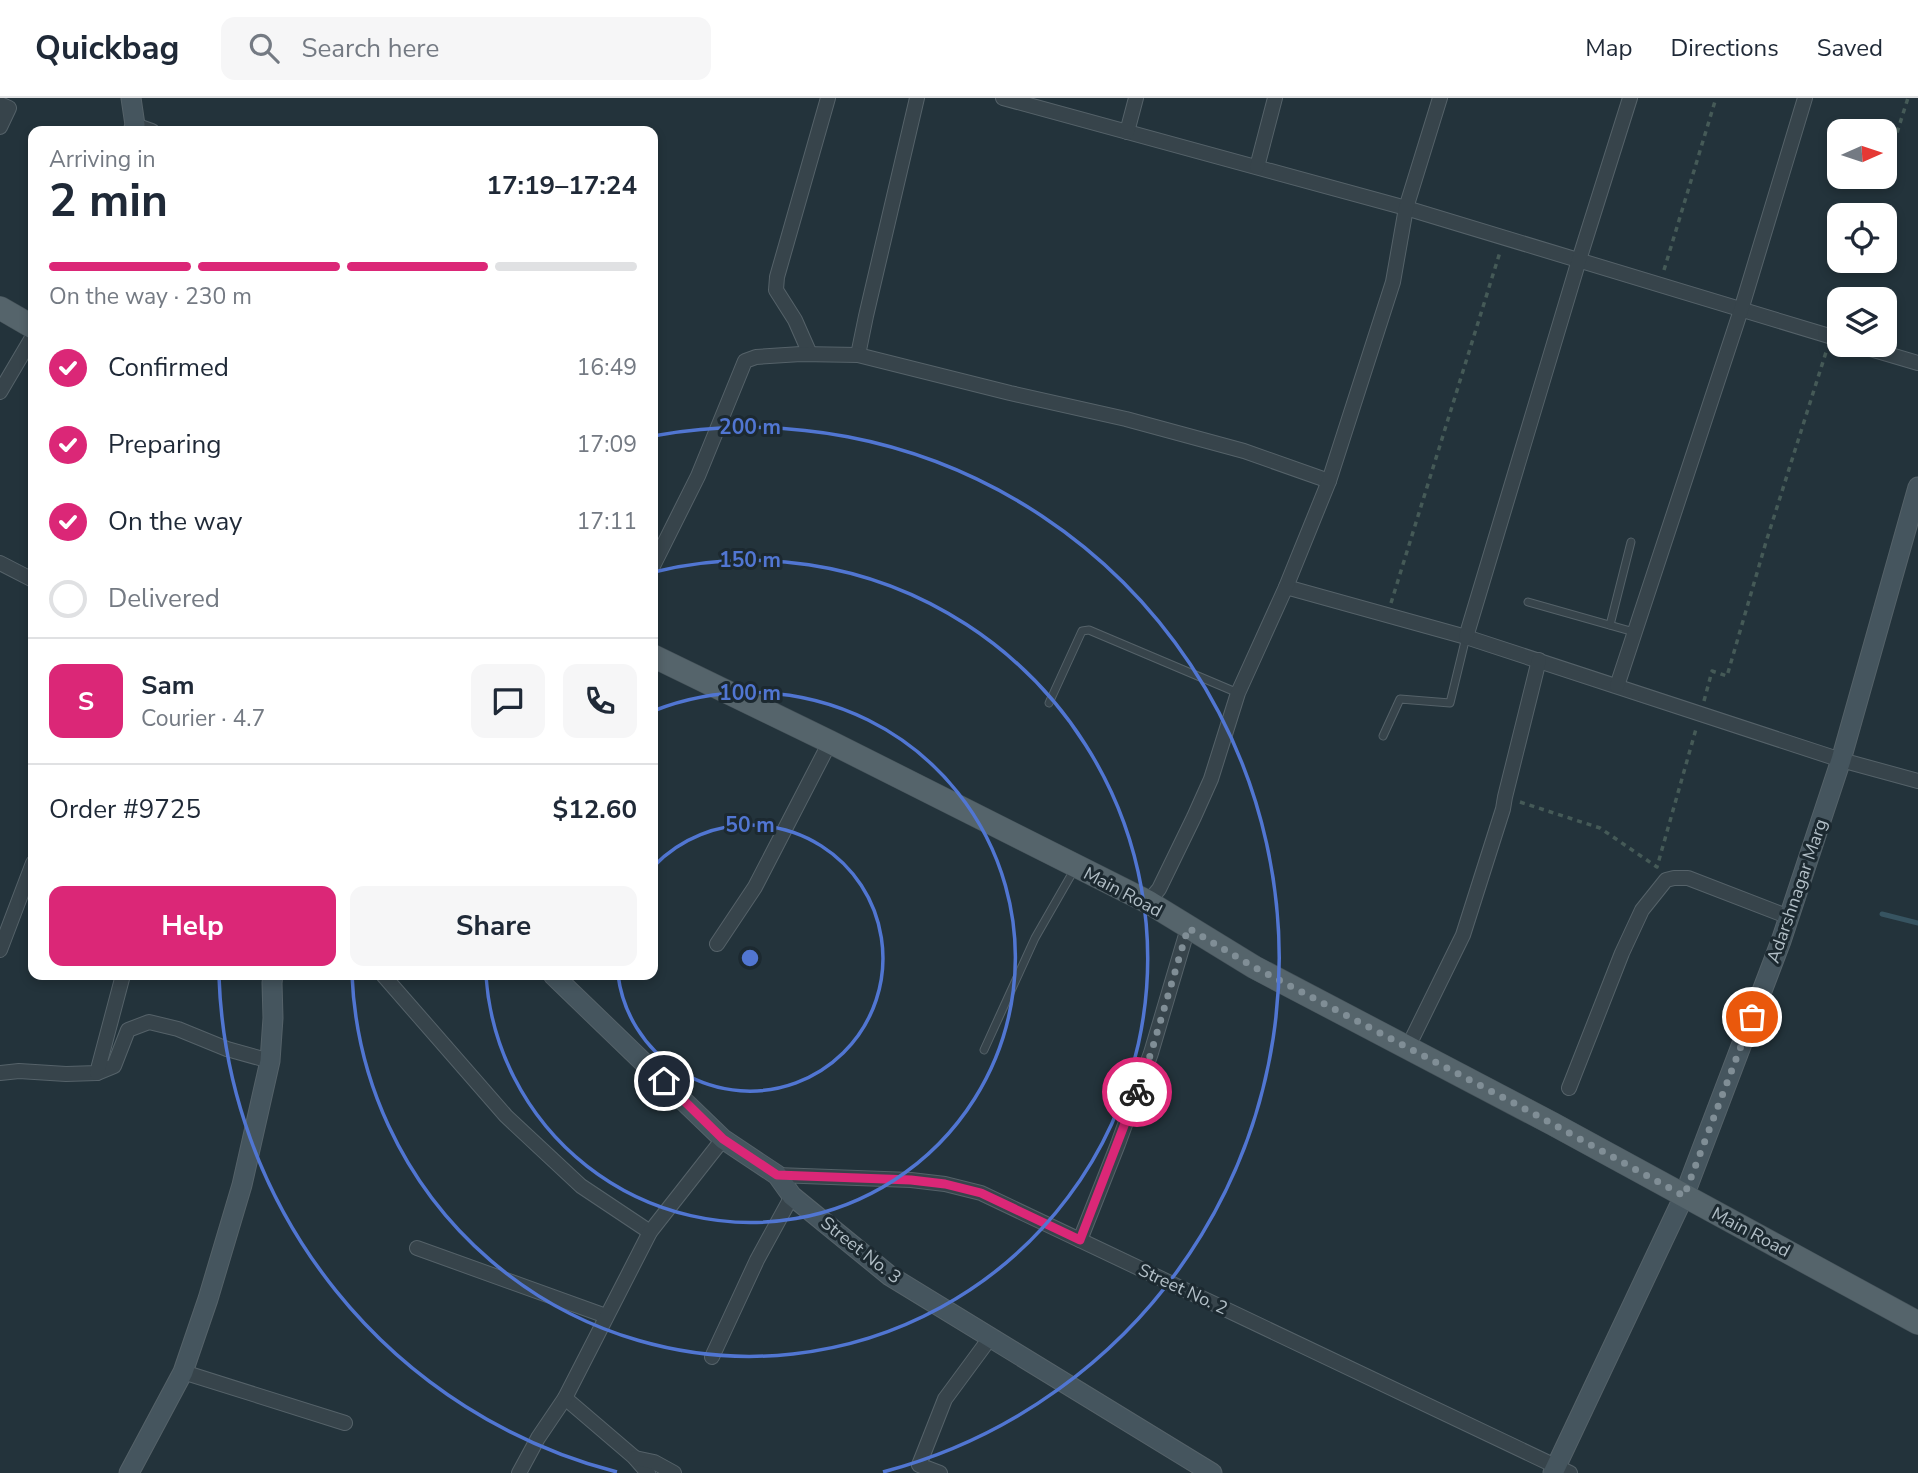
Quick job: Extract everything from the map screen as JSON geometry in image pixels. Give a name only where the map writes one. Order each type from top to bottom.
[{"type":"main road","points":[[0,308],[28,324]]},
{"type":"main road","name":"Main Road","points":[[658,658],[1147,902],[1254,967],[1408,1047],[1918,1323]]},
{"type":"street","points":[[131,98],[139,126]]},
{"type":"street","points":[[810,354],[795,320],[776,290],[777,277],[828,98]]},
{"type":"street","points":[[859,355],[917,98]]},
{"type":"street","points":[[1003,98],[1406,208],[1827,336]]},
{"type":"street","points":[[1127,132],[1136,98]]},
{"type":"street","points":[[1256,167],[1275,98]]},
{"type":"street","points":[[1147,902],[1159,889],[1211,779],[1238,693],[1286,587],[1329,481],[1393,282],[1406,208],[1440,98]]},
{"type":"street","points":[[1466,636],[1630,98]]},
{"type":"street","points":[[1618,686],[1741,310],[1805,98]]},
{"type":"street","points":[[0,104],[9,108],[0,127]]},
{"type":"street","points":[[0,392],[28,344]]},
{"type":"street","points":[[658,556],[698,476],[745,361],[755,358],[810,354],[859,355],[1126,419],[1244,451],[1329,481]]},
{"type":"street","points":[[1897,357],[1918,363]]},
{"type":"street","name":"Adarshnagar Marg","points":[[1560,1471],[1684,1196],[1789,917],[1841,760],[1918,487]]},
{"type":"street","points":[[0,563],[28,577]]},
{"type":"street","points":[[1286,587],[1466,636],[1841,760],[1918,781]]},
{"type":"street","points":[[1408,1047],[1463,935],[1503,809],[1539,660]]},
{"type":"street","points":[[717,944],[755,887],[830,742]]},
{"type":"street","points":[[0,950],[28,875]]},
{"type":"street","points":[[1569,1088],[1622,953],[1642,910],[1666,880],[1688,878],[1789,917]]},
{"type":"street","points":[[1080,1240],[1151,1053],[1188,928]]},
{"type":"street","points":[[97,1073],[122,980]]},
{"type":"street","points":[[129,1473],[183,1372],[242,1185],[270,1062],[272,980]]},
{"type":"street","points":[[387,980],[506,1116],[581,1186],[650,1232]]},
{"type":"street","name":"Street No. 3","points":[[558,980],[723,1139],[777,1175],[792,1196],[890,1276],[1212,1473]]},
{"type":"street","points":[[0,1073],[97,1073],[114,1066],[128,1030],[149,1022],[178,1029],[227,1049],[270,1062]]},
{"type":"street","points":[[519,1473],[538,1438],[565,1398],[650,1232],[723,1139]]},
{"type":"street","name":"Street No. 2","points":[[777,1175],[911,1180],[945,1184],[981,1193],[1560,1471]]},
{"type":"street","points":[[712,1357],[757,1260],[792,1196]]},
{"type":"street","points":[[417,1248],[606,1316]]},
{"type":"street","points":[[940,1473],[919,1465],[945,1399],[990,1338]]},
{"type":"street","points":[[183,1372],[345,1423]]},
{"type":"street","points":[[565,1398],[634,1457],[648,1473]]},
{"type":"street","points":[[634,1457],[654,1462],[674,1473]]},
{"type":"lane","points":[[1611,625],[1631,542]]},
{"type":"lane","points":[[1528,603],[1635,632]]},
{"type":"lane","points":[[1049,703],[1075,643],[1082,631],[1089,630],[1238,693]]},
{"type":"lane","points":[[1383,736],[1400,699],[1450,703],[1466,636]]},
{"type":"lane","points":[[984,1051],[1035,938],[1076,866]]},
{"type":"path","points":[[1659,285],[1716,98]]},
{"type":"path","points":[[1897,133],[1908,98]]},
{"type":"path","points":[[1388,614],[1505,237]]},
{"type":"path","points":[[1505,797],[1600,828],[1657,867],[1712,671],[1727,676],[1766,542],[1829,357]]},
{"type":"waterway","points":[[1882,914],[1918,923]]},
{"type":"way so far","points":[[1137,1092],[1188,928],[1254,967],[1529,1111],[1684,1196],[1752,1017]]},
{"type":"route","points":[[664,1081],[723,1139],[777,1175],[911,1180],[945,1184],[981,1193],[1080,1240],[1137,1092]]}]
